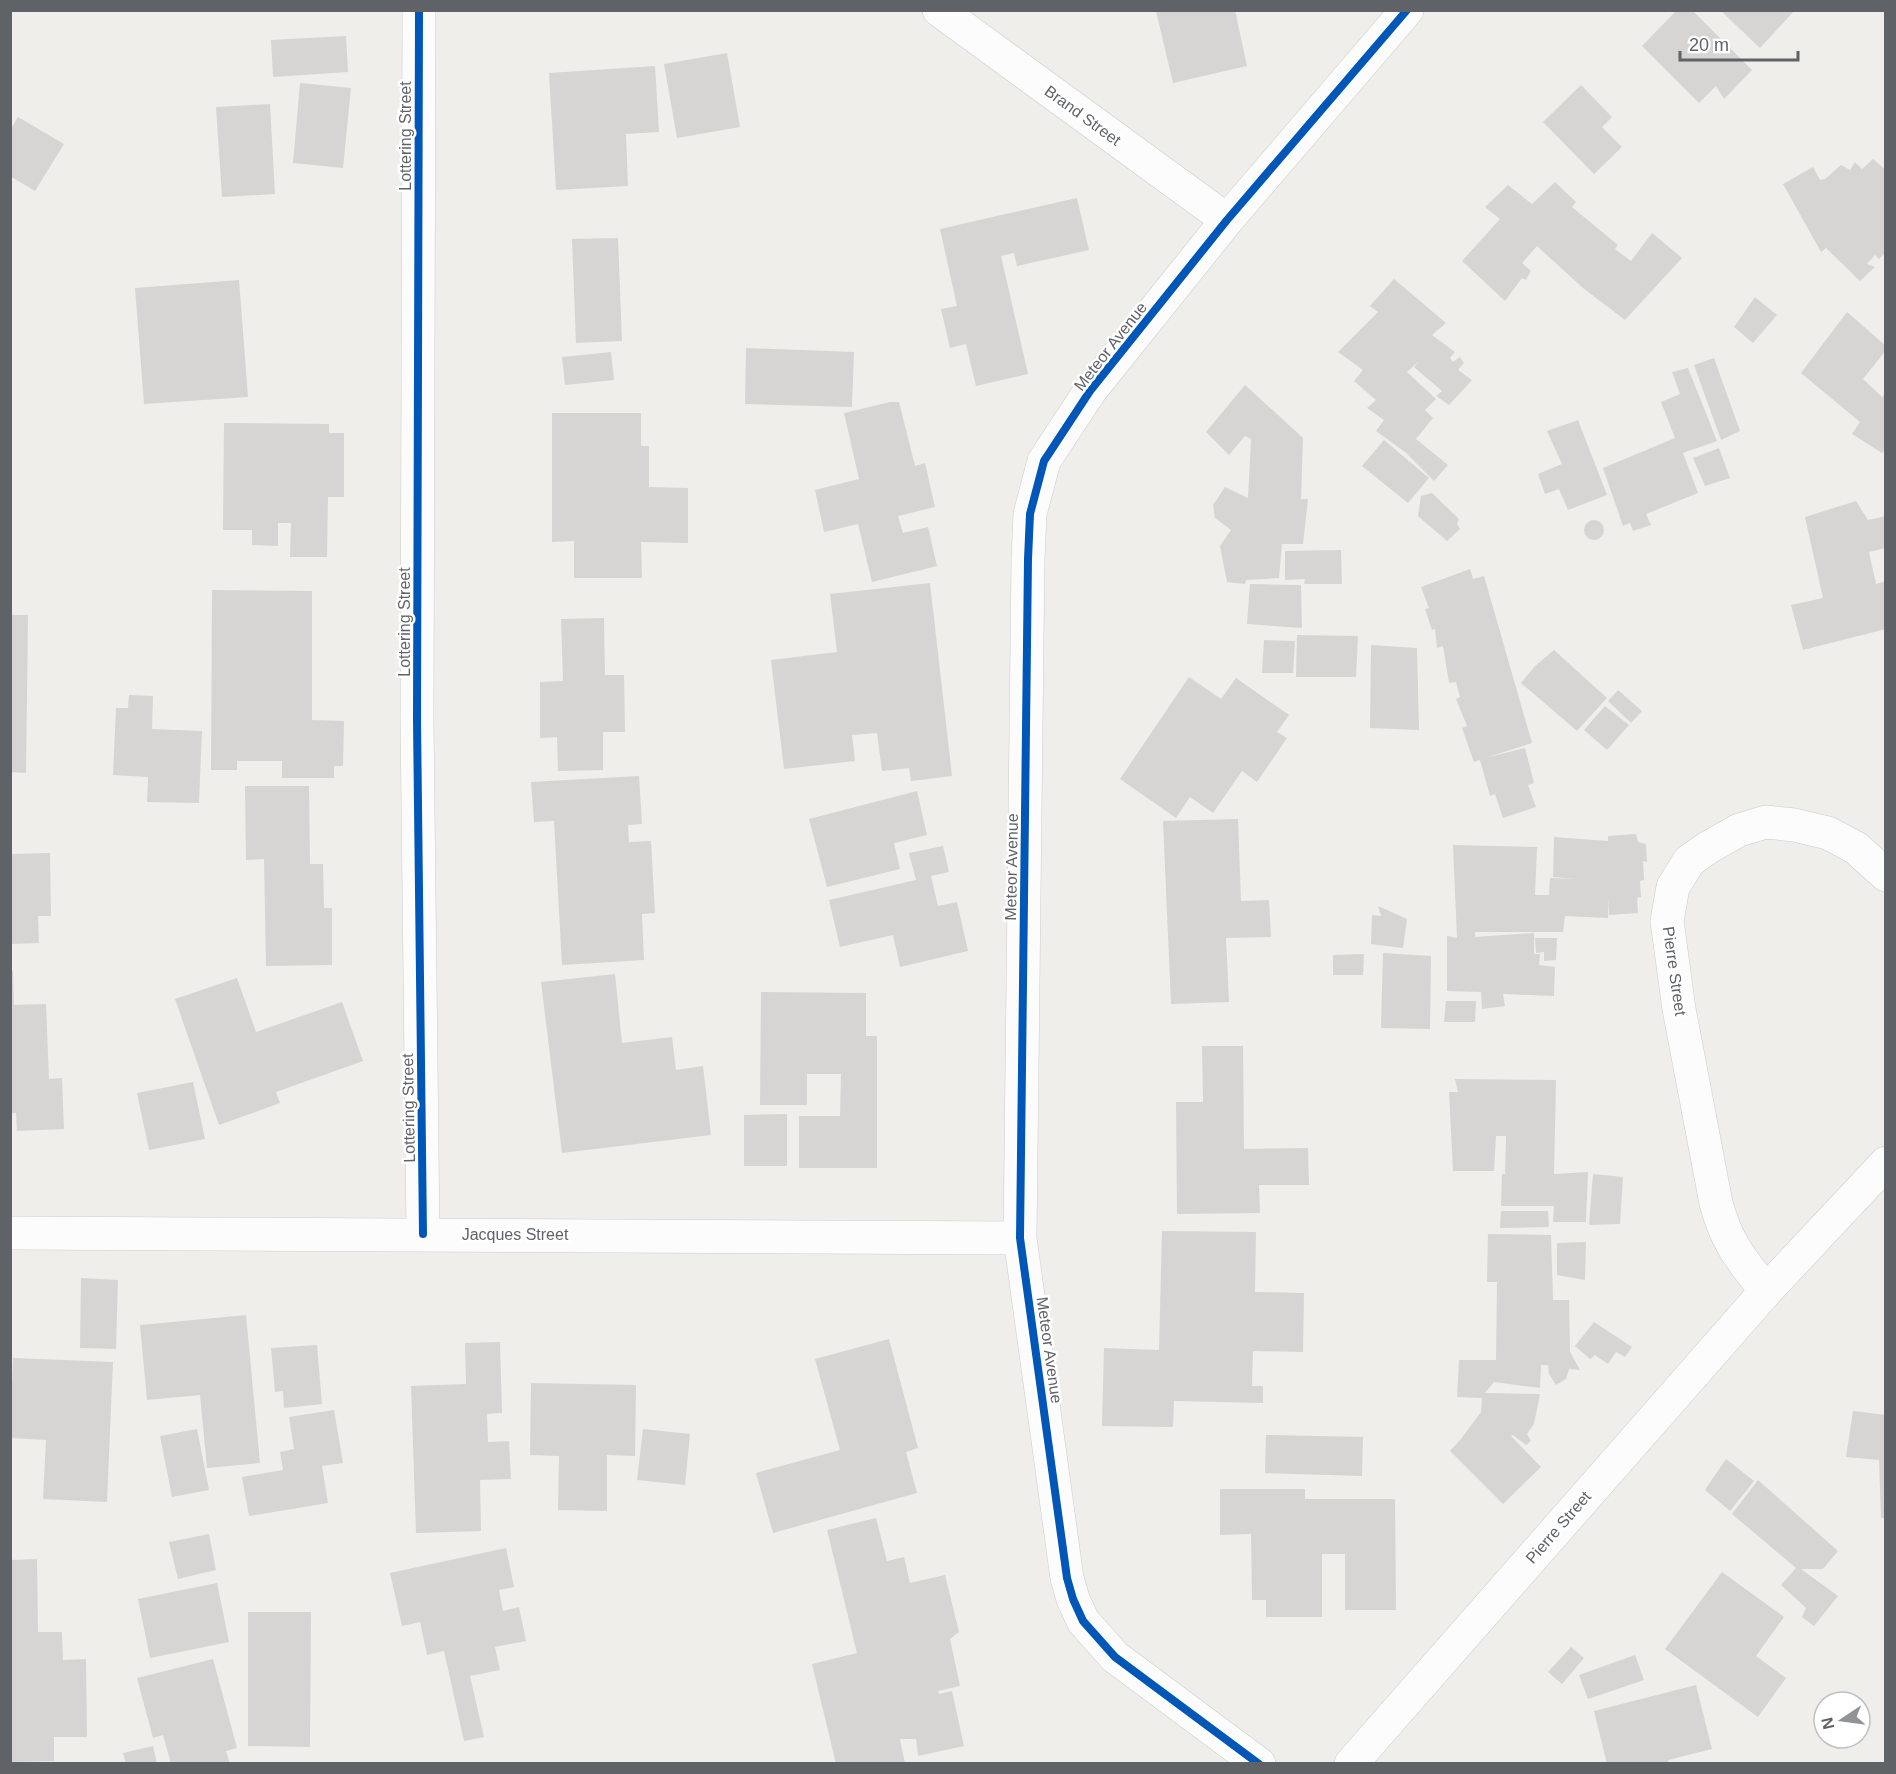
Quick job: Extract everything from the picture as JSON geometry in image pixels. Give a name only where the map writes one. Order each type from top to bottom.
[{"type":"street","name":"Lottering Street","points":[[419,10],[417,720],[423,1234]]},
{"type":"street","name":"Brand Street","points":[[939,10],[1227,220]]},
{"type":"street","name":"Meteor Avenue","points":[[1259,1764],[1114,1657],[1083,1621],[1067,1578],[1020,1238],[1030,514],[1044,461],[1090,391],[1227,220],[1407,10]]},
{"type":"street","name":"Pierre Street","points":[[1766,1291],[1733,1249],[1725,1233],[1716,1203],[1678,1009],[1667,921],[1673,887],[1689,861],[1709,846],[1739,830],[1766,822],[1794,825],[1828,833],[1856,848],[1886,875]]},
{"type":"street","name":"Pierre Street","points":[[1351,1764],[1766,1291],[1886,1163]]},
{"type":"street","name":"Jacques Street","points":[[10,1233],[1020,1238]]},
{"type":"building","points":[[1235,10],[1247,66],[1173,83],[1156,11]]},
{"type":"building","points":[[1677,10],[1692,10],[1752,70],[1724,99],[1716,86],[1699,103],[1642,46]]},
{"type":"building","points":[[1720,10],[1795,10],[1760,48]]},
{"type":"building","points":[[346,36],[348,72],[273,77],[271,40]]},
{"type":"building","points":[[727,53],[740,127],[677,138],[664,64]]},
{"type":"building","points":[[655,66],[659,132],[626,134],[628,186],[556,190],[549,73]]},
{"type":"building","points":[[300,83],[351,88],[343,168],[293,163]]},
{"type":"building","points":[[1581,85],[1612,117],[1602,127],[1622,147],[1594,174],[1543,122]]},
{"type":"building","points":[[270,104],[275,194],[222,197],[216,107]]},
{"type":"building","points":[[18,117],[64,144],[35,191],[10,176],[10,130]]},
{"type":"building","points":[[1873,159],[1886,170],[1886,252],[1879,259],[1875,255],[1867,264],[1875,267],[1860,281],[1826,248],[1821,252],[1783,184],[1813,167],[1820,180],[1825,179],[1841,165],[1850,170],[1855,162],[1862,169]]},
{"type":"building","points":[[1555,182],[1576,202],[1572,207],[1618,245],[1615,249],[1631,261],[1652,233],[1682,258],[1625,320],[1583,288],[1537,246],[1522,263],[1531,271],[1526,280],[1522,278],[1505,301],[1462,261],[1500,219],[1485,207],[1508,185],[1532,204]]},
{"type":"building","points":[[1077,198],[1089,250],[1017,266],[1014,253],[1001,256],[1028,374],[976,386],[966,344],[950,348],[941,309],[957,306],[940,229]]},
{"type":"building","points":[[618,238],[622,341],[576,343],[572,239]]},
{"type":"building","points":[[1394,279],[1446,323],[1432,335],[1455,352],[1450,358],[1453,362],[1460,357],[1464,363],[1458,370],[1472,380],[1449,405],[1436,396],[1442,391],[1414,367],[1419,361],[1407,372],[1436,399],[1425,410],[1433,418],[1416,439],[1448,465],[1434,481],[1405,452],[1376,431],[1384,420],[1367,408],[1376,400],[1354,381],[1363,370],[1338,352],[1378,312],[1370,306]]},
{"type":"building","points":[[239,280],[248,397],[144,404],[135,288]]},
{"type":"building","points":[[1755,297],[1777,315],[1753,343],[1734,327]]},
{"type":"building","points":[[1847,312],[1886,346],[1886,350],[1863,379],[1882,397],[1886,393],[1886,449],[1882,453],[1852,434],[1860,422],[1801,373]]},
{"type":"building","points":[[746,348],[854,352],[852,407],[745,404]]},
{"type":"building","points":[[611,352],[614,380],[565,385],[562,357]]},
{"type":"building","points":[[1714,358],[1740,431],[1721,440],[1694,365]]},
{"type":"building","points":[[1688,368],[1717,441],[1683,453],[1698,493],[1646,514],[1651,525],[1633,531],[1630,523],[1623,526],[1603,468],[1675,438],[1661,402],[1680,394],[1672,372]]},
{"type":"building","points":[[1245,385],[1303,438],[1301,499],[1308,499],[1303,544],[1282,544],[1279,578],[1246,580],[1245,584],[1227,582],[1220,546],[1231,530],[1215,518],[1213,505],[1225,487],[1248,498],[1251,439],[1245,436],[1229,455],[1206,432]]},
{"type":"building","points":[[899,402],[915,466],[925,463],[935,507],[898,516],[903,533],[928,527],[937,566],[872,582],[858,524],[824,532],[815,490],[859,479],[844,413]]},
{"type":"building","points":[[552,413],[641,413],[641,446],[649,446],[649,487],[688,488],[688,543],[641,542],[642,578],[574,578],[574,541],[552,542]]},
{"type":"building","points":[[1578,420],[1607,495],[1568,510],[1559,489],[1545,494],[1538,474],[1562,464],[1547,431]]},
{"type":"building","points":[[224,423],[329,424],[329,433],[344,433],[344,497],[328,497],[327,557],[290,557],[291,523],[278,523],[278,546],[252,545],[252,530],[223,530]]},
{"type":"building","points":[[1384,440],[1429,478],[1408,503],[1362,466]]},
{"type":"building","points":[[1719,448],[1730,478],[1705,486],[1693,458]]},
{"type":"building","points":[[1432,493],[1459,519],[1457,524],[1460,529],[1447,541],[1418,516],[1421,496]]},
{"type":"building","points":[[1856,501],[1868,520],[1886,516],[1886,548],[1869,552],[1876,584],[1886,581],[1886,629],[1803,650],[1791,605],[1823,598],[1805,517]]},
{"type":"building","points":[[1594,520],[1601,523],[1604,530],[1601,537],[1594,540],[1587,537],[1584,530],[1587,523]]},
{"type":"building","points":[[1341,550],[1342,584],[1304,584],[1305,579],[1285,580],[1285,551]]},
{"type":"building","points":[[1470,569],[1473,579],[1484,576],[1532,743],[1485,758],[1525,748],[1534,783],[1528,785],[1536,807],[1503,818],[1495,794],[1490,796],[1480,760],[1474,762],[1462,728],[1467,726],[1456,699],[1460,697],[1456,682],[1449,683],[1443,646],[1437,648],[1435,629],[1432,630],[1425,609],[1429,608],[1421,587]]},
{"type":"building","points":[[930,583],[952,776],[911,781],[909,768],[882,771],[877,733],[852,735],[855,761],[784,769],[771,660],[837,652],[830,594]]},
{"type":"building","points":[[1250,584],[1301,585],[1302,628],[1247,624]]},
{"type":"building","points":[[212,590],[312,591],[312,720],[344,721],[343,766],[334,766],[334,778],[282,778],[282,761],[237,761],[237,770],[211,770]]},
{"type":"building","points":[[10,615],[28,615],[26,773],[10,772]]},
{"type":"building","points":[[604,618],[605,675],[624,675],[625,732],[603,732],[603,770],[558,771],[557,737],[540,738],[540,682],[563,681],[561,619]]},
{"type":"building","points":[[1297,635],[1358,636],[1356,677],[1296,677]]},
{"type":"building","points":[[1264,640],[1295,641],[1293,673],[1262,673]]},
{"type":"building","points":[[1371,645],[1417,648],[1419,730],[1370,728]]},
{"type":"building","points":[[1554,650],[1607,698],[1577,731],[1521,683],[1535,666]]},
{"type":"building","points":[[1189,677],[1221,699],[1236,678],[1289,715],[1277,732],[1287,738],[1257,782],[1242,771],[1213,813],[1190,797],[1176,818],[1120,779]]},
{"type":"building","points":[[1618,690],[1642,711],[1631,723],[1608,701]]},
{"type":"building","points":[[129,695],[153,696],[152,729],[202,731],[199,803],[147,802],[148,777],[113,775],[116,708],[128,708]]},
{"type":"building","points":[[1605,706],[1629,725],[1607,750],[1584,730]]},
{"type":"building","points":[[639,776],[642,824],[628,825],[629,842],[651,841],[655,913],[642,914],[644,960],[562,965],[554,821],[534,822],[531,782]]},
{"type":"building","points":[[245,786],[309,786],[310,864],[323,864],[324,908],[332,908],[332,965],[266,966],[264,859],[246,860]]},
{"type":"building","points":[[917,791],[927,835],[894,843],[900,869],[827,887],[809,819]]},
{"type":"building","points":[[1238,819],[1241,901],[1269,900],[1271,937],[1226,938],[1229,1002],[1171,1004],[1163,821]]},
{"type":"building","points":[[1636,834],[1638,842],[1646,844],[1647,862],[1643,861],[1644,880],[1640,881],[1641,897],[1637,898],[1638,913],[1609,915],[1608,898],[1608,918],[1565,916],[1563,932],[1475,932],[1475,937],[1534,933],[1534,954],[1540,954],[1539,965],[1555,967],[1554,996],[1503,994],[1505,1006],[1482,1009],[1481,992],[1447,991],[1447,936],[1457,938],[1453,845],[1537,847],[1535,895],[1549,895],[1550,878],[1576,879],[1553,877],[1554,837],[1608,841],[1608,836]]},
{"type":"building","points":[[943,846],[949,872],[931,876],[938,906],[957,902],[968,951],[900,967],[893,935],[840,947],[829,900],[916,880],[909,853]]},
{"type":"building","points":[[50,853],[51,916],[38,916],[39,943],[10,944],[10,854]]},
{"type":"building","points":[[1378,906],[1407,919],[1403,948],[1371,944],[1372,915],[1381,916]]},
{"type":"building","points":[[1535,938],[1557,938],[1556,960],[1544,961],[1544,952],[1536,953]]},
{"type":"building","points":[[1383,953],[1431,956],[1430,1029],[1381,1028]]},
{"type":"building","points":[[1364,954],[1363,975],[1333,975],[1333,955]]},
{"type":"building","points":[[13,971],[14,1005],[46,1004],[49,1079],[62,1078],[64,1129],[17,1131],[16,1113],[10,1113],[10,972]]},
{"type":"building","points":[[615,974],[622,1043],[672,1037],[676,1070],[703,1066],[711,1135],[562,1153],[541,982]]},
{"type":"building","points":[[237,978],[256,1032],[342,1002],[363,1061],[276,1092],[280,1103],[219,1125],[175,999]]},
{"type":"building","points":[[761,992],[866,993],[866,1036],[877,1036],[877,1168],[799,1168],[799,1116],[840,1116],[841,1074],[807,1074],[807,1105],[760,1105]]},
{"type":"building","points":[[1446,1001],[1476,1001],[1475,1022],[1444,1022]]},
{"type":"building","points":[[1202,1046],[1243,1046],[1244,1149],[1308,1148],[1309,1185],[1259,1185],[1260,1213],[1177,1214],[1176,1102],[1203,1102]]},
{"type":"building","points":[[1455,1079],[1556,1080],[1554,1174],[1588,1172],[1586,1222],[1553,1222],[1554,1206],[1501,1206],[1506,1136],[1496,1136],[1494,1171],[1453,1171],[1449,1092],[1458,1092]]},
{"type":"building","points":[[193,1082],[205,1139],[149,1150],[137,1093]]},
{"type":"building","points":[[787,1114],[787,1166],[744,1166],[744,1115]]},
{"type":"building","points":[[1593,1174],[1623,1177],[1620,1224],[1589,1225]]},
{"type":"building","points":[[1501,1211],[1548,1211],[1549,1227],[1500,1228]]},
{"type":"building","points":[[1162,1231],[1256,1232],[1255,1292],[1304,1293],[1303,1352],[1253,1351],[1252,1386],[1263,1386],[1263,1403],[1174,1401],[1173,1427],[1102,1426],[1104,1348],[1159,1350]]},
{"type":"building","points":[[1488,1234],[1551,1235],[1553,1300],[1569,1300],[1570,1352],[1580,1370],[1569,1369],[1566,1379],[1556,1385],[1549,1374],[1548,1365],[1541,1365],[1540,1388],[1494,1382],[1485,1393],[1540,1394],[1534,1424],[1527,1434],[1531,1441],[1526,1445],[1513,1435],[1511,1436],[1541,1467],[1503,1504],[1450,1451],[1481,1412],[1482,1398],[1457,1397],[1459,1360],[1496,1360],[1497,1282],[1487,1282]]},
{"type":"building","points":[[1586,1242],[1585,1280],[1557,1275],[1557,1243]]},
{"type":"building","points":[[81,1278],[118,1280],[116,1349],[80,1348]]},
{"type":"building","points":[[246,1315],[260,1463],[207,1468],[200,1395],[147,1400],[140,1325]]},
{"type":"building","points":[[1594,1322],[1632,1347],[1625,1357],[1616,1352],[1608,1364],[1595,1355],[1590,1359],[1575,1346]]},
{"type":"building","points":[[889,1339],[918,1448],[906,1452],[917,1493],[773,1533],[756,1473],[840,1450],[815,1359]]},
{"type":"building","points":[[500,1342],[502,1413],[487,1414],[488,1442],[509,1441],[511,1479],[480,1480],[481,1531],[416,1533],[411,1386],[466,1384],[465,1343]]},
{"type":"building","points":[[317,1345],[322,1404],[284,1408],[283,1391],[275,1392],[271,1348]]},
{"type":"building","points":[[13,1358],[113,1362],[107,1502],[43,1499],[46,1440],[10,1438]]},
{"type":"building","points":[[531,1383],[636,1385],[635,1456],[607,1455],[607,1511],[558,1510],[559,1456],[530,1455]]},
{"type":"building","points":[[334,1410],[343,1463],[322,1466],[328,1503],[249,1516],[242,1477],[283,1470],[280,1452],[294,1449],[289,1417]]},
{"type":"building","points":[[1853,1411],[1886,1415],[1886,1518],[1881,1518],[1879,1460],[1846,1457]]},
{"type":"building","points":[[197,1429],[209,1490],[172,1497],[160,1436]]},
{"type":"building","points":[[643,1429],[690,1434],[685,1485],[637,1480]]},
{"type":"building","points":[[1266,1435],[1363,1437],[1362,1476],[1265,1473]]},
{"type":"building","points":[[1726,1459],[1754,1481],[1730,1511],[1705,1490]]},
{"type":"building","points":[[1758,1480],[1838,1551],[1823,1569],[1801,1569],[1838,1596],[1814,1626],[1802,1617],[1806,1608],[1781,1585],[1796,1568],[1732,1514]]},
{"type":"building","points":[[1220,1489],[1305,1489],[1305,1499],[1395,1499],[1396,1610],[1345,1610],[1345,1554],[1322,1554],[1322,1617],[1266,1617],[1266,1600],[1252,1600],[1251,1534],[1220,1535]]},
{"type":"building","points":[[876,1518],[887,1561],[904,1557],[910,1583],[945,1575],[959,1632],[950,1639],[960,1686],[938,1691],[939,1694],[952,1691],[964,1746],[918,1756],[916,1739],[900,1739],[905,1764],[836,1764],[812,1664],[857,1653],[827,1530]]},
{"type":"building","points":[[209,1534],[216,1570],[178,1579],[169,1542]]},
{"type":"building","points":[[506,1548],[514,1587],[499,1590],[503,1611],[519,1607],[526,1641],[495,1647],[500,1670],[470,1676],[484,1737],[464,1741],[444,1651],[427,1655],[420,1622],[402,1626],[390,1573]]},
{"type":"building","points":[[37,1559],[38,1632],[62,1632],[63,1660],[86,1659],[87,1737],[54,1737],[54,1761],[10,1762],[10,1560]]},
{"type":"building","points":[[1722,1572],[1784,1617],[1756,1656],[1786,1678],[1758,1717],[1665,1649]]},
{"type":"building","points":[[217,1583],[229,1642],[150,1658],[138,1599]]},
{"type":"building","points":[[248,1612],[311,1612],[310,1747],[248,1746]]},
{"type":"building","points":[[1571,1647],[1584,1658],[1562,1684],[1548,1672]]},
{"type":"building","points":[[1635,1655],[1644,1680],[1588,1699],[1579,1675]]},
{"type":"building","points":[[213,1659],[237,1748],[226,1751],[230,1764],[171,1764],[163,1735],[153,1738],[137,1678]]},
{"type":"building","points":[[1696,1685],[1712,1749],[1668,1760],[1669,1764],[1607,1764],[1594,1711]]},
{"type":"building","points":[[153,1746],[157,1764],[126,1764],[123,1753]]},
{"type":"cycle path","points":[[419,10],[417,720],[423,1234]]},
{"type":"cycle path","points":[[1259,1764],[1115,1657],[1083,1621],[1067,1578],[1020,1238],[1030,514],[1044,461],[1090,391],[1227,220],[1407,10]]}]
